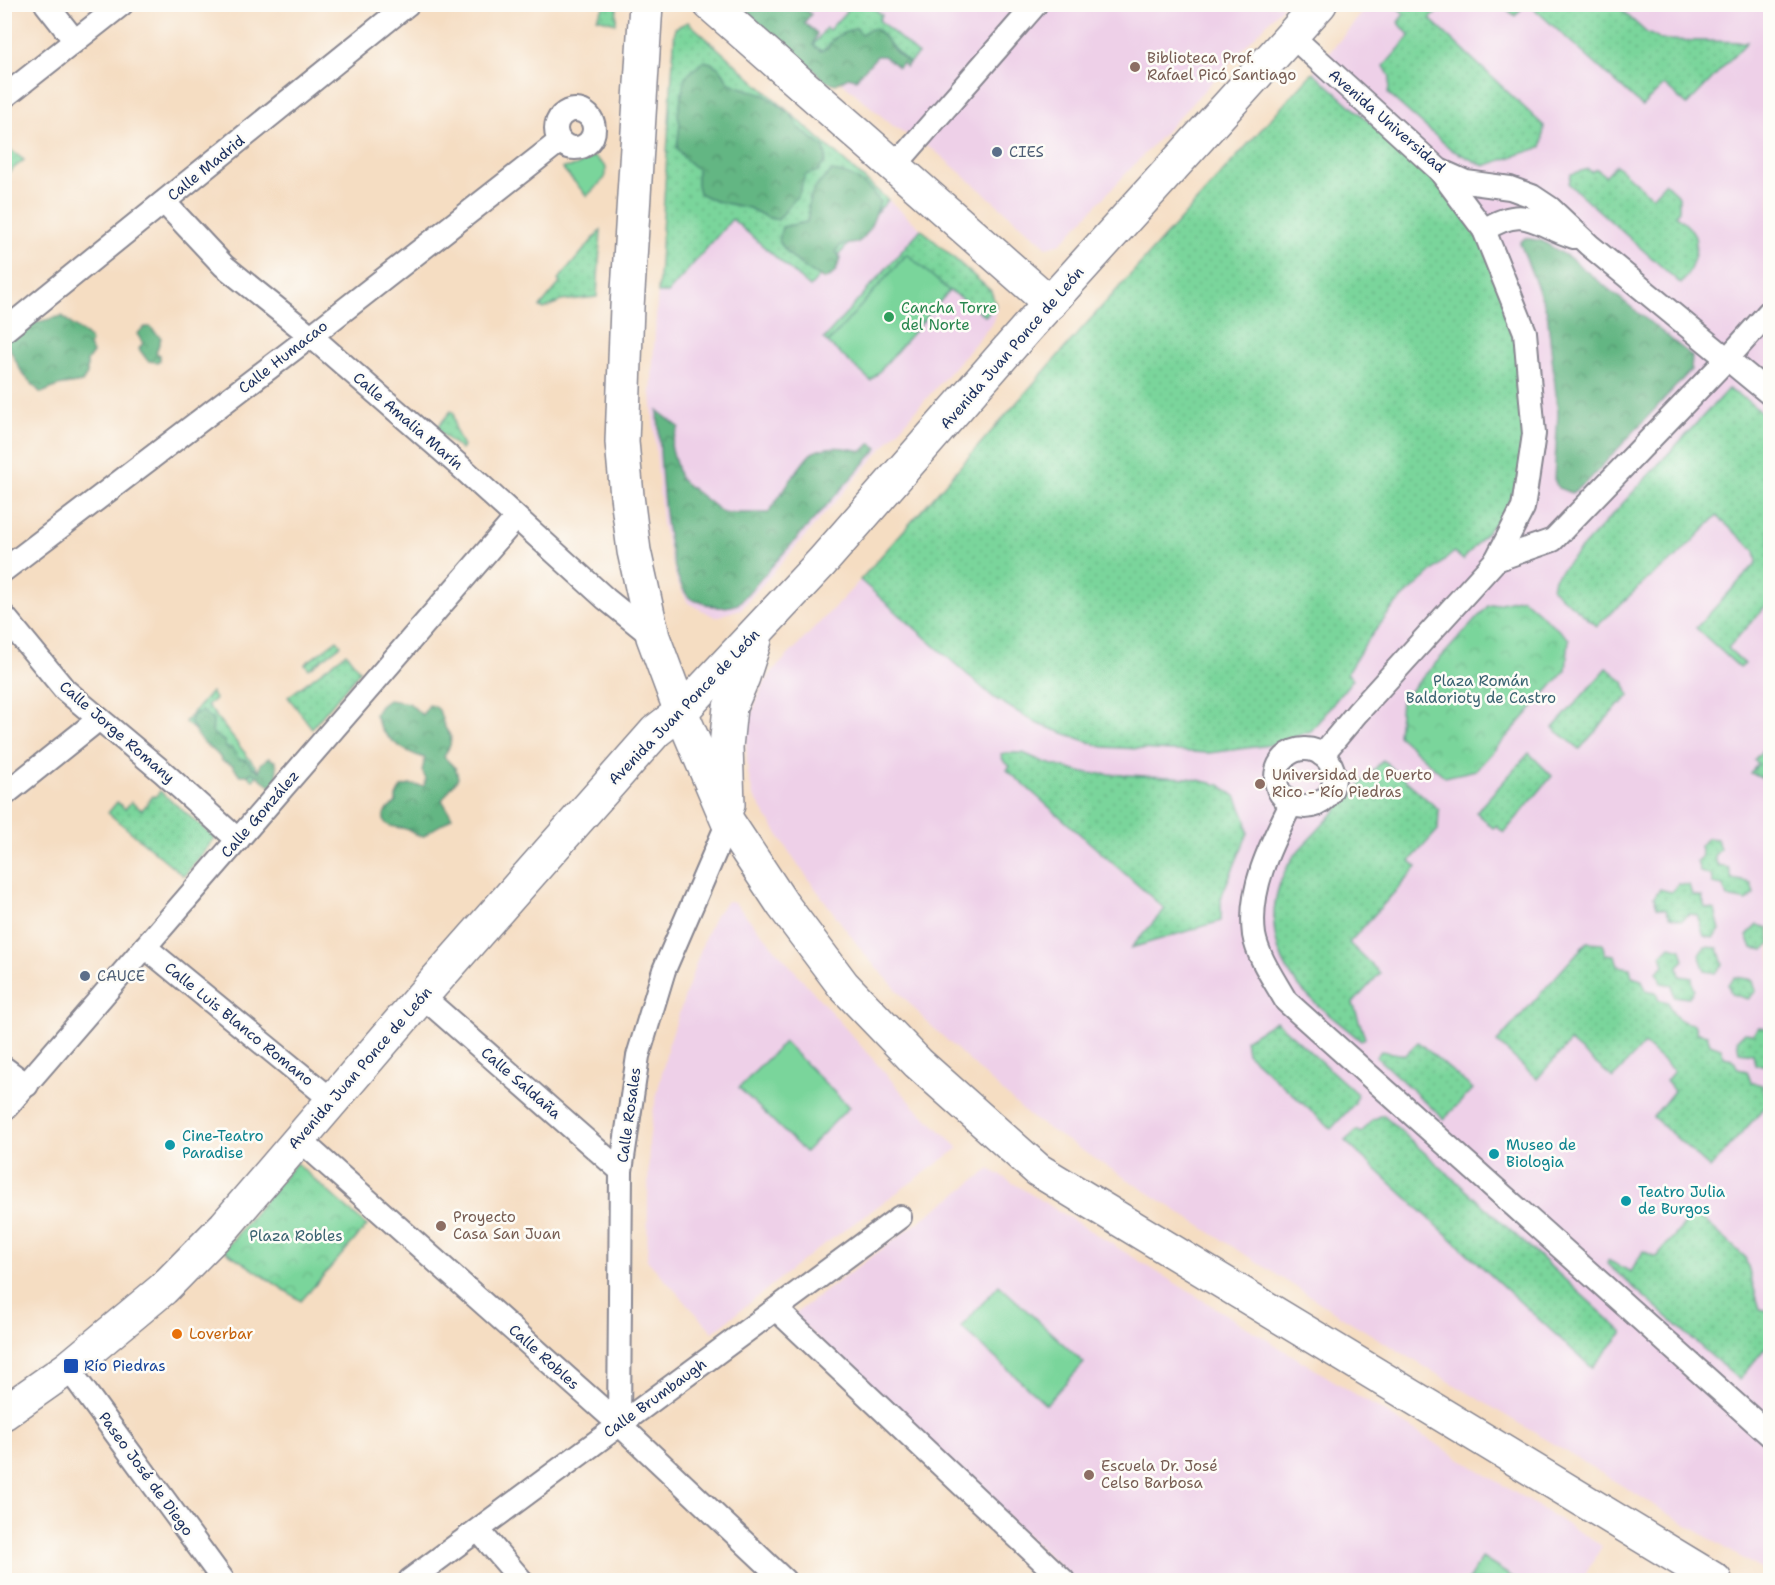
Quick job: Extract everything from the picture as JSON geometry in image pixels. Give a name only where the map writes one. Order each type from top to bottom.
[{"type":"street","points":[[46,4],[75,42]]},
{"type":"street","points":[[4,98],[122,4]]},
{"type":"street","name":"Calle Madrid","points":[[4,331],[408,4]]},
{"type":"street","points":[[646,4],[627,307],[622,442],[634,551],[653,637],[681,712],[728,822],[783,905],[843,986],[918,1063],[1038,1170],[1715,1581]]},
{"type":"street","points":[[894,167],[1036,4]]},
{"type":"street","name":"Avenida Juan Ponce de León","points":[[4,1413],[68,1368],[163,1289],[225,1226],[422,996],[656,731],[681,712],[822,562],[1050,303],[1293,37],[1320,4]]},
{"type":"street","points":[[720,8],[894,167],[1050,303]]},
{"type":"street","name":"Avenida Universidad","points":[[1293,37],[1440,170],[1466,182],[1510,188],[1532,196],[1550,208],[1581,239],[1770,394]]},
{"type":"street","name":"Calle Humacao","points":[[4,570],[311,336],[560,141]]},
{"type":"street","points":[[1322,755],[1357,713],[1496,560],[1523,508],[1534,434],[1525,332],[1484,230],[1440,170]]},
{"type":"street","name":"Calle Amalia Marín","points":[[164,202],[224,266],[311,336],[653,637]]},
{"type":"street","name":"Avenida Universidad","points":[[1484,230],[1502,219],[1526,216],[1554,230],[1581,239]]},
{"type":"street","points":[[1496,560],[1553,540],[1728,358],[1770,311]]},
{"type":"street","name":"Calle González","points":[[4,1110],[516,518]]},
{"type":"street","name":"Calle Jorge Romany","points":[[4,615],[65,690],[164,773],[238,840]]},
{"type":"street","points":[[728,822],[726,747],[730,707],[757,631]]},
{"type":"street","points":[[4,795],[99,719]]},
{"type":"street","points":[[1307,749],[1322,755],[1332,769],[1334,781],[1331,792],[1314,806],[1302,807],[1291,804],[1282,797],[1277,787],[1276,776],[1279,765],[1286,756],[1296,750],[1307,749]]},
{"type":"street","points":[[1291,804],[1266,854],[1254,902],[1254,935],[1260,952],[1286,1001],[1770,1435]]},
{"type":"street","name":"Calle Rosales","points":[[619,1424],[621,1171],[638,1056],[664,970],[728,822]]},
{"type":"street","name":"Calle Luis Blanco Romano","points":[[146,948],[333,1101]]},
{"type":"street","name":"Calle Saldaña","points":[[422,996],[621,1171]]},
{"type":"street","points":[[4,1068],[27,1086]]},
{"type":"street","name":"Calle Robles","points":[[299,1139],[619,1424],[784,1581]]},
{"type":"street","name":"Calle Brumbaugh","points":[[410,1581],[900,1217]]},
{"type":"street","points":[[777,1310],[1063,1581]]},
{"type":"street","name":"Paseo José de Diego","points":[[68,1368],[223,1581]]},
{"type":"street","points":[[479,1531],[521,1581]]},
{"type":"shaded area","points":[[756,5],[1284,5],[1061,243],[1047,247],[935,151],[893,126],[757,9]]},
{"type":"shaded area","name":"Universidad de Puerto Rico - Río Piedras","points":[[1369,5],[1770,5],[1770,1575],[1344,1318],[1030,1117],[925,1020],[865,955],[795,861],[753,795],[748,773],[746,744],[748,723],[762,687],[771,673],[853,588],[1313,72]]},
{"type":"shaded area","points":[[688,22],[991,291],[997,308],[992,324],[741,609],[715,617],[688,603],[677,582],[662,524],[651,393],[675,28]]},
{"type":"shaded area","points":[[727,901],[734,902],[915,1107],[959,1148],[811,1254],[713,1332],[647,1260],[649,1142],[653,1112],[668,1046],[705,937],[715,915]]},
{"type":"shaded area","name":"Escuela Dr. José Celso Barbosa","points":[[990,1169],[1602,1546],[1582,1580],[1074,1580],[793,1315]]},
{"type":"green space","points":[[605,5],[617,5],[616,23],[597,18]]},
{"type":"green space","points":[[743,5],[799,5],[811,14],[804,23],[817,33],[813,45],[821,51],[828,47],[836,37],[849,31],[857,28],[861,35],[872,29],[876,30],[909,63],[906,67],[902,63],[898,67],[884,56],[877,56],[856,79],[848,77],[836,84],[825,81],[797,53],[763,28]]},
{"type":"green space","points":[[852,5],[870,5],[882,15],[879,20],[918,54],[909,63],[880,32],[873,29],[861,35],[849,30],[834,39],[822,51],[813,45],[826,28],[829,30]]},
{"type":"green space","points":[[1395,5],[1444,5],[1430,19],[1544,126],[1542,147],[1484,166],[1452,150],[1388,94],[1390,77],[1384,66],[1410,36],[1398,22],[1404,14]]},
{"type":"green space","points":[[1502,5],[1525,5],[1515,16]]},
{"type":"green space","points":[[1530,5],[1616,5],[1647,33],[1662,40],[1747,42],[1687,105],[1664,85],[1642,106]]},
{"type":"green space","points":[[688,22],[888,200],[810,287],[732,219],[668,293],[658,293],[675,28]]},
{"type":"green space","points":[[704,61],[720,69],[729,83],[766,96],[791,114],[799,128],[824,148],[825,162],[818,171],[805,175],[799,194],[778,220],[766,217],[749,208],[715,201],[699,193],[697,169],[684,158],[677,148],[680,124],[678,114],[685,77]]},
{"type":"green space","points":[[1313,72],[1440,185],[1482,242],[1517,334],[1527,434],[1519,479],[1504,512],[1463,560],[1454,552],[1395,605],[1365,644],[1347,673],[1353,679],[1311,731],[1270,745],[1209,753],[1103,747],[1038,724],[994,698],[860,580]]},
{"type":"green space","points":[[5,146],[24,160],[5,175]]},
{"type":"green space","points":[[594,156],[606,167],[605,178],[587,196],[562,168],[576,166]]},
{"type":"green space","points":[[1616,165],[1652,197],[1665,183],[1679,196],[1679,210],[1675,215],[1693,232],[1696,245],[1691,266],[1681,284],[1569,184],[1571,174],[1588,169],[1591,172],[1597,169],[1605,176]]},
{"type":"green space","points":[[832,171],[846,174],[859,181],[871,190],[880,202],[865,236],[856,243],[842,245],[838,248],[836,251],[840,257],[837,268],[831,276],[824,279],[799,264],[779,242],[782,227],[807,222],[812,193]]},
{"type":"green space","points":[[921,229],[991,291],[996,306],[985,316],[949,291],[907,254],[828,343],[824,339]]},
{"type":"green space","points":[[601,230],[597,297],[561,301],[544,309],[540,307],[560,283],[558,280]]},
{"type":"green space","points":[[1525,238],[1542,241],[1570,258],[1692,356],[1691,370],[1588,481],[1572,493],[1558,488],[1554,479],[1558,413],[1547,312],[1520,243]]},
{"type":"green space","name":"Cancha Torre del Norte","points":[[907,254],[949,291],[871,381],[828,343]]},
{"type":"green space","points":[[62,316],[88,336],[91,342],[89,346],[93,353],[87,361],[87,374],[82,382],[58,386],[41,393],[22,373],[6,341],[24,321],[34,323]]},
{"type":"green space","points":[[145,327],[150,327],[161,338],[156,353],[160,355],[160,360],[157,362],[148,361],[139,349],[143,343],[137,334]]},
{"type":"green space","points":[[1728,389],[1770,419],[1770,601],[1728,648],[1745,664],[1740,668],[1696,628],[1757,562],[1755,551],[1717,516],[1676,558],[1649,578],[1597,626],[1552,589],[1554,578]]},
{"type":"green space","points":[[451,411],[454,413],[455,429],[463,447],[461,450],[436,429]]},
{"type":"green space","points":[[658,411],[679,427],[671,445],[680,479],[723,513],[768,513],[803,463],[818,450],[837,448],[863,451],[871,443],[878,448],[738,604],[717,607],[691,599],[682,586],[674,566],[665,511]]},
{"type":"green space","name":"Plaza Román Baldorioty de Castro","points":[[1522,598],[1569,639],[1566,670],[1476,770],[1445,777],[1398,735],[1401,701],[1488,606]]},
{"type":"green space","points":[[337,640],[341,645],[309,669],[305,664]]},
{"type":"green space","points":[[346,653],[360,671],[312,728],[288,697]]},
{"type":"green space","points":[[1607,668],[1624,682],[1629,695],[1580,749],[1553,728]]},
{"type":"green space","points":[[211,692],[215,699],[207,705],[260,772],[253,780],[185,722]]},
{"type":"green space","points":[[388,700],[409,703],[422,715],[429,705],[434,706],[439,710],[444,726],[451,737],[444,757],[456,769],[458,778],[442,800],[452,817],[424,836],[388,825],[384,820],[384,814],[396,802],[401,787],[424,786],[426,779],[422,771],[425,758],[401,748],[387,736],[378,722],[375,714]]},
{"type":"green space","points":[[202,711],[213,721],[212,732],[224,741],[226,748],[233,750],[239,759],[247,760],[259,772],[260,764],[269,758],[276,762],[278,779],[272,787],[252,772],[249,775],[240,775],[232,765],[222,761],[200,739],[190,722],[193,715]]},
{"type":"green space","points":[[1770,742],[1770,787],[1765,785],[1762,777],[1750,773],[1758,764],[1754,760]]},
{"type":"green space","points":[[1023,753],[1046,763],[1084,773],[1189,778],[1220,785],[1237,798],[1246,820],[1248,833],[1221,897],[1221,921],[1131,948],[1165,909],[1007,770],[1010,766],[1003,760],[1001,754]]},
{"type":"green space","points":[[1529,753],[1552,776],[1504,833],[1496,826],[1493,828],[1476,812]]},
{"type":"green space","points":[[1383,760],[1439,810],[1438,830],[1410,861],[1417,867],[1349,943],[1380,973],[1353,1003],[1365,1038],[1361,1041],[1315,1003],[1291,975],[1277,944],[1274,911],[1282,878],[1293,858]]},
{"type":"green space","points":[[160,791],[215,838],[184,876],[108,813],[117,802],[125,809],[131,802],[142,810]]},
{"type":"green space","points":[[1707,838],[1717,839],[1720,849],[1714,856],[1718,866],[1729,868],[1732,879],[1751,883],[1754,894],[1747,901],[1727,897],[1723,886],[1713,884],[1711,875],[1700,872],[1697,861],[1702,856],[1700,846]]},
{"type":"green space","points":[[1678,884],[1689,885],[1692,895],[1702,897],[1705,908],[1715,910],[1720,930],[1713,938],[1704,936],[1697,915],[1689,914],[1682,920],[1670,917],[1666,909],[1657,907],[1654,897],[1660,889],[1671,892]]},
{"type":"green space","points":[[1757,925],[1769,928],[1770,943],[1764,950],[1752,948],[1747,935]]},
{"type":"green space","points":[[1587,942],[1602,943],[1605,954],[1615,955],[1618,966],[1630,968],[1632,977],[1642,980],[1646,990],[1656,992],[1659,1000],[1668,1002],[1677,1018],[1694,1024],[1697,1033],[1707,1035],[1710,1044],[1721,1048],[1724,1057],[1733,1059],[1738,1069],[1747,1071],[1751,1082],[1762,1085],[1765,1094],[1770,1096],[1767,1105],[1710,1168],[1653,1117],[1674,1091],[1666,1081],[1674,1071],[1644,1044],[1613,1078],[1570,1042],[1537,1079],[1497,1042]]},
{"type":"green space","points":[[1670,946],[1681,949],[1684,960],[1678,966],[1680,976],[1692,978],[1694,990],[1688,998],[1674,996],[1672,985],[1661,983],[1657,972],[1664,965],[1661,955]]},
{"type":"green space","points":[[1705,947],[1718,948],[1723,965],[1716,973],[1705,971],[1699,954]]},
{"type":"green space","points":[[1735,977],[1753,980],[1756,991],[1748,999],[1731,994],[1728,984]]},
{"type":"green space","points":[[1276,1021],[1357,1094],[1355,1103],[1331,1129],[1247,1053],[1245,1040]]},
{"type":"green space","points":[[1759,1027],[1770,1029],[1770,1060],[1767,1065],[1755,1065],[1753,1054],[1739,1052],[1737,1040],[1744,1033],[1753,1034]]},
{"type":"green space","points":[[784,1042],[849,1107],[805,1152],[739,1088]]},
{"type":"green space","points":[[1418,1042],[1473,1089],[1444,1119],[1376,1057],[1381,1051],[1405,1055]]},
{"type":"green space","points":[[1383,1115],[1623,1332],[1592,1368],[1345,1141],[1357,1130],[1361,1133],[1372,1120]]},
{"type":"green space","name":"Plaza Robles","points":[[296,1163],[367,1226],[301,1301],[224,1250]]},
{"type":"green space","points":[[1695,1212],[1745,1257],[1760,1309],[1770,1311],[1770,1342],[1739,1380],[1607,1264],[1608,1260],[1631,1272],[1643,1251],[1656,1257]]},
{"type":"green space","points":[[999,1285],[1084,1363],[1046,1404],[961,1327]]},
{"type":"green space","points":[[1482,1558],[1517,1580],[1468,1580]]},
{"type":"place","name":"Biblioteca Prof. Rafael Picó Santiago","points":[[1135,67]]},
{"type":"place","name":"CIES","points":[[997,152]]},
{"type":"place","name":"Cancha Torre del Norte","points":[[889,317]]},
{"type":"place","name":"Universidad de Puerto Rico - Río Piedras","points":[[1260,784]]},
{"type":"place","name":"CAUCE","points":[[85,976]]},
{"type":"place","name":"Cine-Teatro Paradise","points":[[170,1145]]},
{"type":"place","name":"Museo de Biologia","points":[[1494,1154]]},
{"type":"place","name":"Teatro Julia de Burgos","points":[[1626,1201]]},
{"type":"place","name":"Proyecto Casa San Juan","points":[[441,1226]]},
{"type":"place","name":"Loverbar","points":[[177,1334]]},
{"type":"place","name":"Río Piedras","points":[[71,1366]]},
{"type":"place","name":"Escuela Dr. José Celso Barbosa","points":[[1089,1475]]}]
